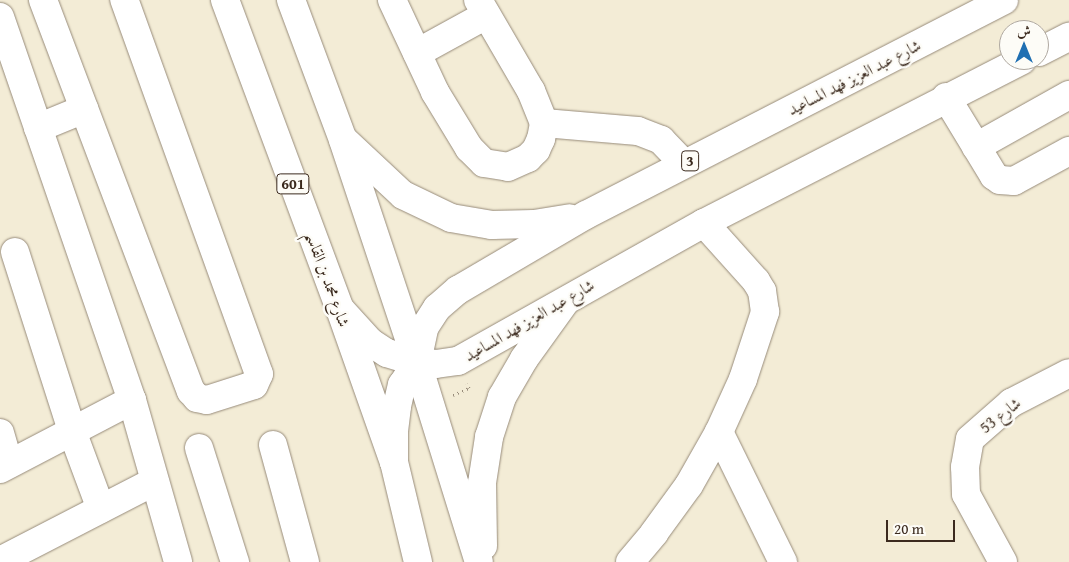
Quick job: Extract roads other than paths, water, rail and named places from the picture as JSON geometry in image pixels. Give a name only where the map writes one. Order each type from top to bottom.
[{"type":"main road","points":[[43,0],[194,395],[202,400],[207,400],[254,385],[258,378],[257,370],[124,0]]},
{"type":"main road","name":"شارع محمد بن القاسم","points":[[225,0],[340,309],[394,462],[418,562]]},
{"type":"main road","points":[[291,0],[344,140],[417,362],[479,562]]},
{"type":"main road","points":[[392,0],[435,92],[469,148],[484,163],[508,167],[528,158],[541,139],[544,123],[531,91],[482,8],[417,53]]},
{"type":"main road","name":"شارع عبد العزيز فهد المساعيد","points":[[1001,70],[704,223],[570,296],[458,361],[436,364],[417,362],[424,328],[437,308],[458,290],[586,215],[1004,0]]},
{"type":"main road","points":[[0,17],[5,45],[38,128],[132,400],[178,562]]},
{"type":"main road","points":[[1049,48],[1067,42]]},
{"type":"main road","points":[[976,147],[1069,95]]},
{"type":"main road","points":[[946,97],[994,176],[1007,182],[1014,181],[1069,151]]},
{"type":"main road","points":[[38,128],[84,109]]},
{"type":"main road","points":[[544,123],[638,131],[661,140],[684,164]]},
{"type":"main road","points":[[344,140],[403,195],[451,218],[492,225],[534,224],[586,215]]},
{"type":"main road","points":[[630,562],[654,534],[689,485],[719,432],[743,379],[763,323],[765,301],[756,281],[704,223]]},
{"type":"main road","points":[[15,252],[72,431],[101,508]]},
{"type":"main road","points":[[484,562],[482,483],[490,437],[502,397],[524,359],[570,296]]},
{"type":"main road","points":[[340,309],[370,342],[387,353],[417,362]]},
{"type":"main road","points":[[394,462],[396,406],[402,385],[417,362]]},
{"type":"main road","name":"شارع 53","points":[[1003,562],[966,494],[965,467],[970,439],[1011,403],[1069,373]]},
{"type":"main road","points":[[0,433],[5,467],[132,400]]},
{"type":"main road","points":[[719,432],[782,562]]},
{"type":"main road","points":[[273,445],[305,562]]},
{"type":"main road","points":[[199,448],[235,562]]},
{"type":"main road","points":[[0,561],[155,481]]}]
